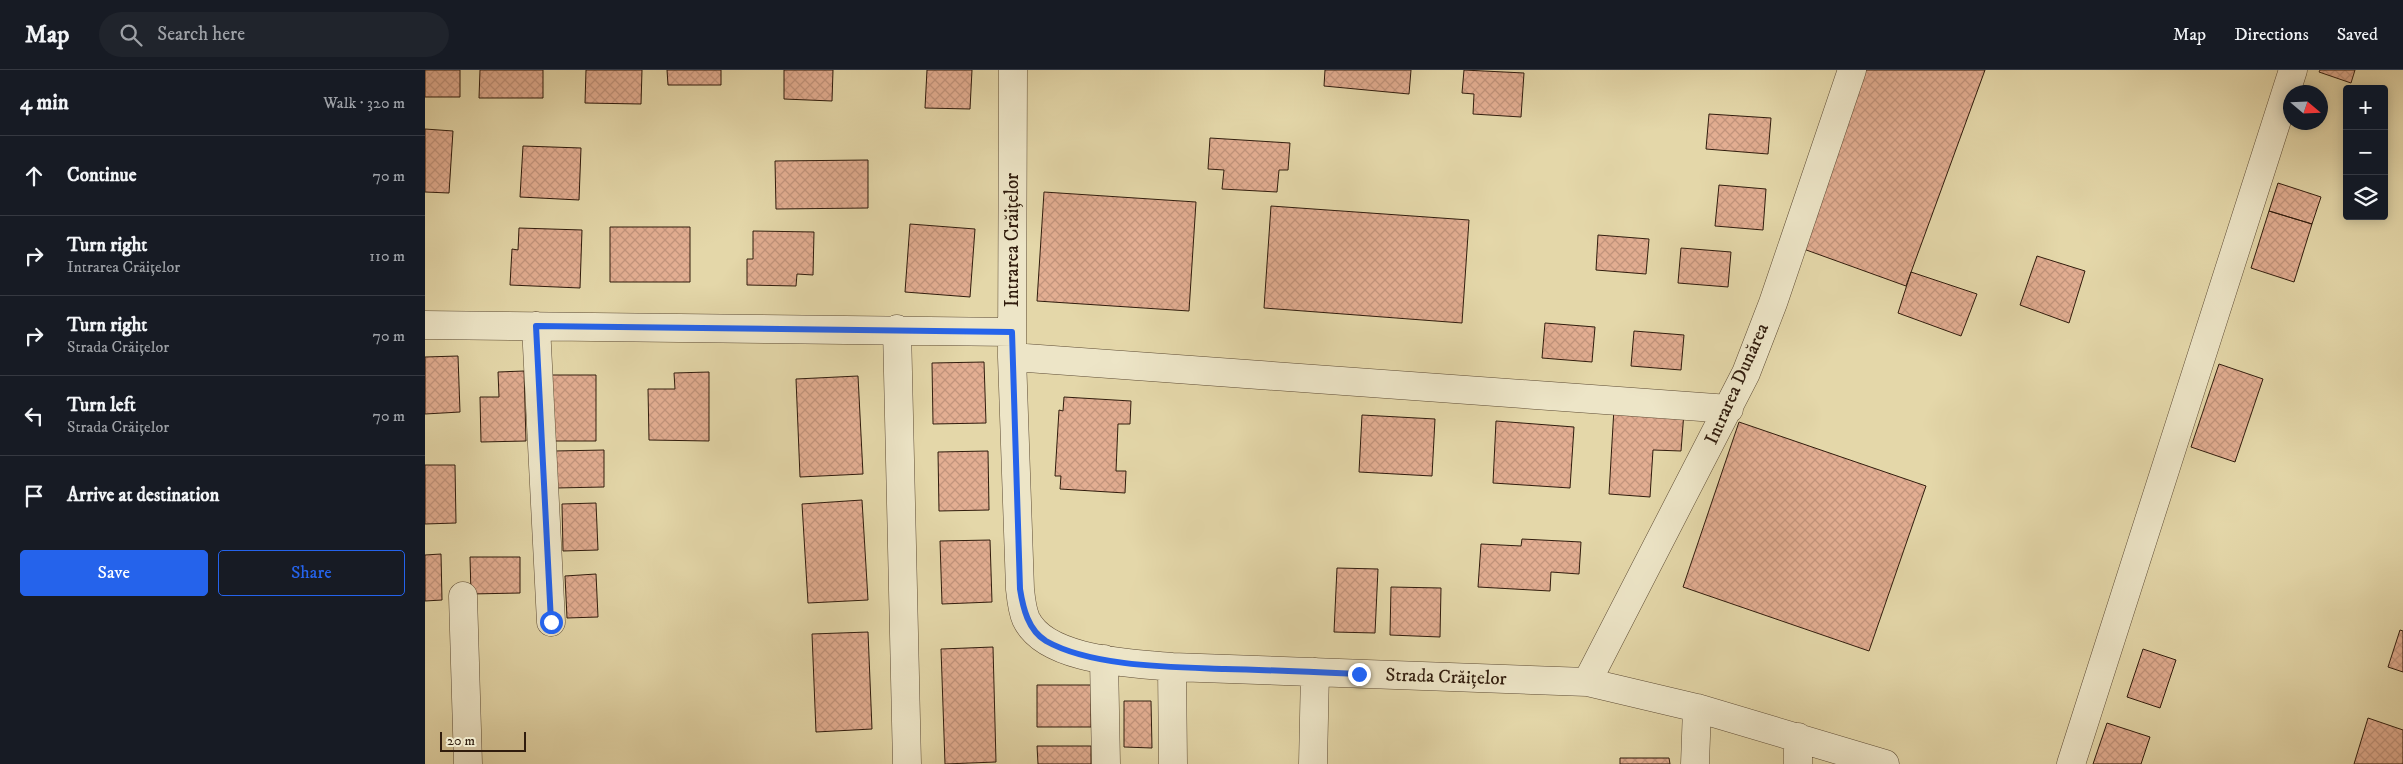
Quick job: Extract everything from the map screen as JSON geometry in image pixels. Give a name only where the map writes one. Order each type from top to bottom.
[{"type":"street","name":"Intrarea Crăițelor","points":[[425,325],[897,329],[1012,345],[1013,70]]},
{"type":"street","name":"Intrarea Dunărea","points":[[1587,682],[1729,409],[1759,340],[1852,70]]},
{"type":"street","points":[[2071,764],[2293,70]]},
{"type":"street","points":[[536,326],[551,622]]},
{"type":"street","points":[[897,329],[907,764]]},
{"type":"street","points":[[1012,345],[1729,409]]},
{"type":"street","name":"Strada Crăițelor","points":[[1012,345],[1020,589],[1027,620],[1045,640],[1066,649],[1104,659],[1172,667],[1587,682],[1697,708],[1885,764]]},
{"type":"street","points":[[463,596],[468,764]]},
{"type":"street","points":[[1104,659],[1106,764]]},
{"type":"street","points":[[1172,667],[1173,764]]},
{"type":"street","points":[[1313,764],[1315,672]]},
{"type":"street","points":[[1695,764],[1697,708]]},
{"type":"street","points":[[1798,737],[1798,764]]},
{"type":"building","points":[[425,70],[460,70],[460,97],[425,97]]},
{"type":"building","points":[[480,70],[543,70],[543,98],[479,98]]},
{"type":"building","points":[[586,70],[642,70],[641,104],[585,103]]},
{"type":"building","points":[[667,70],[721,70],[721,85],[668,85]]},
{"type":"building","points":[[784,70],[833,70],[832,101],[784,99]]},
{"type":"building","points":[[927,70],[972,70],[970,109],[925,108]]},
{"type":"building","points":[[1325,70],[1411,70],[1409,94],[1324,86]]},
{"type":"building","points":[[1464,70],[1524,73],[1521,117],[1473,114],[1474,94],[1462,93]]},
{"type":"building","points":[[1863,70],[1985,70],[1906,286],[1798,247]]},
{"type":"building","points":[[2320,70],[2355,70],[2351,83],[2319,72]]},
{"type":"building","points":[[1709,114],[1771,118],[1768,154],[1706,149]]},
{"type":"building","points":[[425,129],[453,131],[449,193],[425,192]]},
{"type":"building","points":[[1210,138],[1290,143],[1288,170],[1279,170],[1277,192],[1222,189],[1224,170],[1208,169]]},
{"type":"building","points":[[523,146],[581,148],[579,200],[520,197]]},
{"type":"building","points":[[868,160],[868,208],[776,209],[775,161]]},
{"type":"building","points":[[2278,183],[2321,197],[2312,224],[2269,211]]},
{"type":"building","points":[[1719,185],[1766,189],[1763,230],[1715,226]]},
{"type":"building","points":[[1044,192],[1196,202],[1189,311],[1037,301]]},
{"type":"building","points":[[1271,206],[1469,220],[1462,323],[1264,308]]},
{"type":"building","points":[[2269,211],[2312,224],[2294,282],[2251,268]]},
{"type":"building","points":[[910,224],[975,229],[970,297],[905,292]]},
{"type":"building","points":[[610,227],[690,227],[690,282],[610,282]]},
{"type":"building","points":[[519,228],[582,230],[580,288],[510,285],[512,249],[518,250]]},
{"type":"building","points":[[753,231],[814,232],[813,275],[797,274],[796,286],[747,285],[747,259],[753,259]]},
{"type":"building","points":[[1598,235],[1649,239],[1646,274],[1596,270]]},
{"type":"building","points":[[1681,248],[1731,252],[1728,287],[1678,283]]},
{"type":"building","points":[[2037,256],[2085,271],[2069,323],[2020,305]]},
{"type":"building","points":[[1911,272],[1977,294],[1961,336],[1898,313]]},
{"type":"building","points":[[1545,323],[1595,327],[1592,362],[1542,358]]},
{"type":"building","points":[[1634,331],[1684,335],[1681,370],[1631,366]]},
{"type":"building","points":[[458,356],[460,412],[425,414],[425,357]]},
{"type":"building","points":[[984,362],[986,423],[933,424],[932,363]]},
{"type":"building","points":[[2219,364],[2263,379],[2235,462],[2191,447]]},
{"type":"building","points":[[524,371],[526,441],[481,442],[480,397],[499,397],[498,372]]},
{"type":"building","points":[[709,372],[709,441],[649,440],[648,389],[675,389],[674,373]]},
{"type":"building","points":[[551,375],[596,375],[596,441],[551,441]]},
{"type":"building","points":[[858,376],[863,474],[800,477],[796,379]]},
{"type":"building","points":[[1064,397],[1131,401],[1130,424],[1118,424],[1116,471],[1126,471],[1125,493],[1060,489],[1061,476],[1055,476],[1059,410],[1063,411]]},
{"type":"building","points":[[1614,408],[1684,412],[1681,451],[1653,450],[1650,497],[1609,494]]},
{"type":"building","points":[[1362,415],[1435,419],[1432,476],[1359,472]]},
{"type":"building","points":[[1496,421],[1574,427],[1570,488],[1493,483]]},
{"type":"building","points":[[1739,422],[1926,486],[1869,651],[1683,587]]},
{"type":"building","points":[[604,450],[604,487],[556,488],[555,451]]},
{"type":"building","points":[[988,451],[989,510],[939,511],[938,452]]},
{"type":"building","points":[[425,465],[455,465],[456,523],[425,524]]},
{"type":"building","points":[[862,500],[868,600],[808,603],[802,504]]},
{"type":"building","points":[[596,503],[598,550],[563,551],[562,504]]},
{"type":"building","points":[[1522,539],[1581,542],[1579,574],[1551,572],[1550,591],[1478,587],[1481,544],[1521,546]]},
{"type":"building","points":[[990,540],[992,602],[942,604],[940,541]]},
{"type":"building","points":[[441,554],[442,600],[425,601],[425,555]]},
{"type":"building","points":[[470,557],[520,557],[520,593],[471,594]]},
{"type":"building","points":[[1337,568],[1378,569],[1375,633],[1334,632]]},
{"type":"building","points":[[596,574],[598,617],[567,618],[565,576]]},
{"type":"building","points":[[1391,587],[1441,588],[1440,637],[1390,635]]},
{"type":"building","points":[[2400,630],[2403,631],[2403,672],[2388,667]]},
{"type":"building","points":[[868,632],[872,729],[816,732],[812,634]]},
{"type":"building","points":[[993,647],[996,762],[945,764],[941,649]]},
{"type":"building","points":[[2143,649],[2176,660],[2160,708],[2127,697]]},
{"type":"building","points":[[1037,685],[1091,685],[1091,727],[1037,727]]},
{"type":"building","points":[[1124,701],[1151,701],[1152,748],[1124,747]]},
{"type":"building","points":[[2368,718],[2403,730],[2403,764],[2354,764]]},
{"type":"building","points":[[2107,723],[2150,737],[2141,764],[2093,764]]},
{"type":"building","points":[[1037,746],[1091,746],[1091,764],[1038,764]]},
{"type":"building","points":[[1620,758],[1669,758],[1670,764],[1620,764]]},
{"type":"route","points":[[551,622],[536,326],[897,329],[1012,332],[1020,589],[1022,606],[1027,620],[1045,640],[1066,649],[1104,659],[1135,663],[1172,667],[1359,674]]}]
